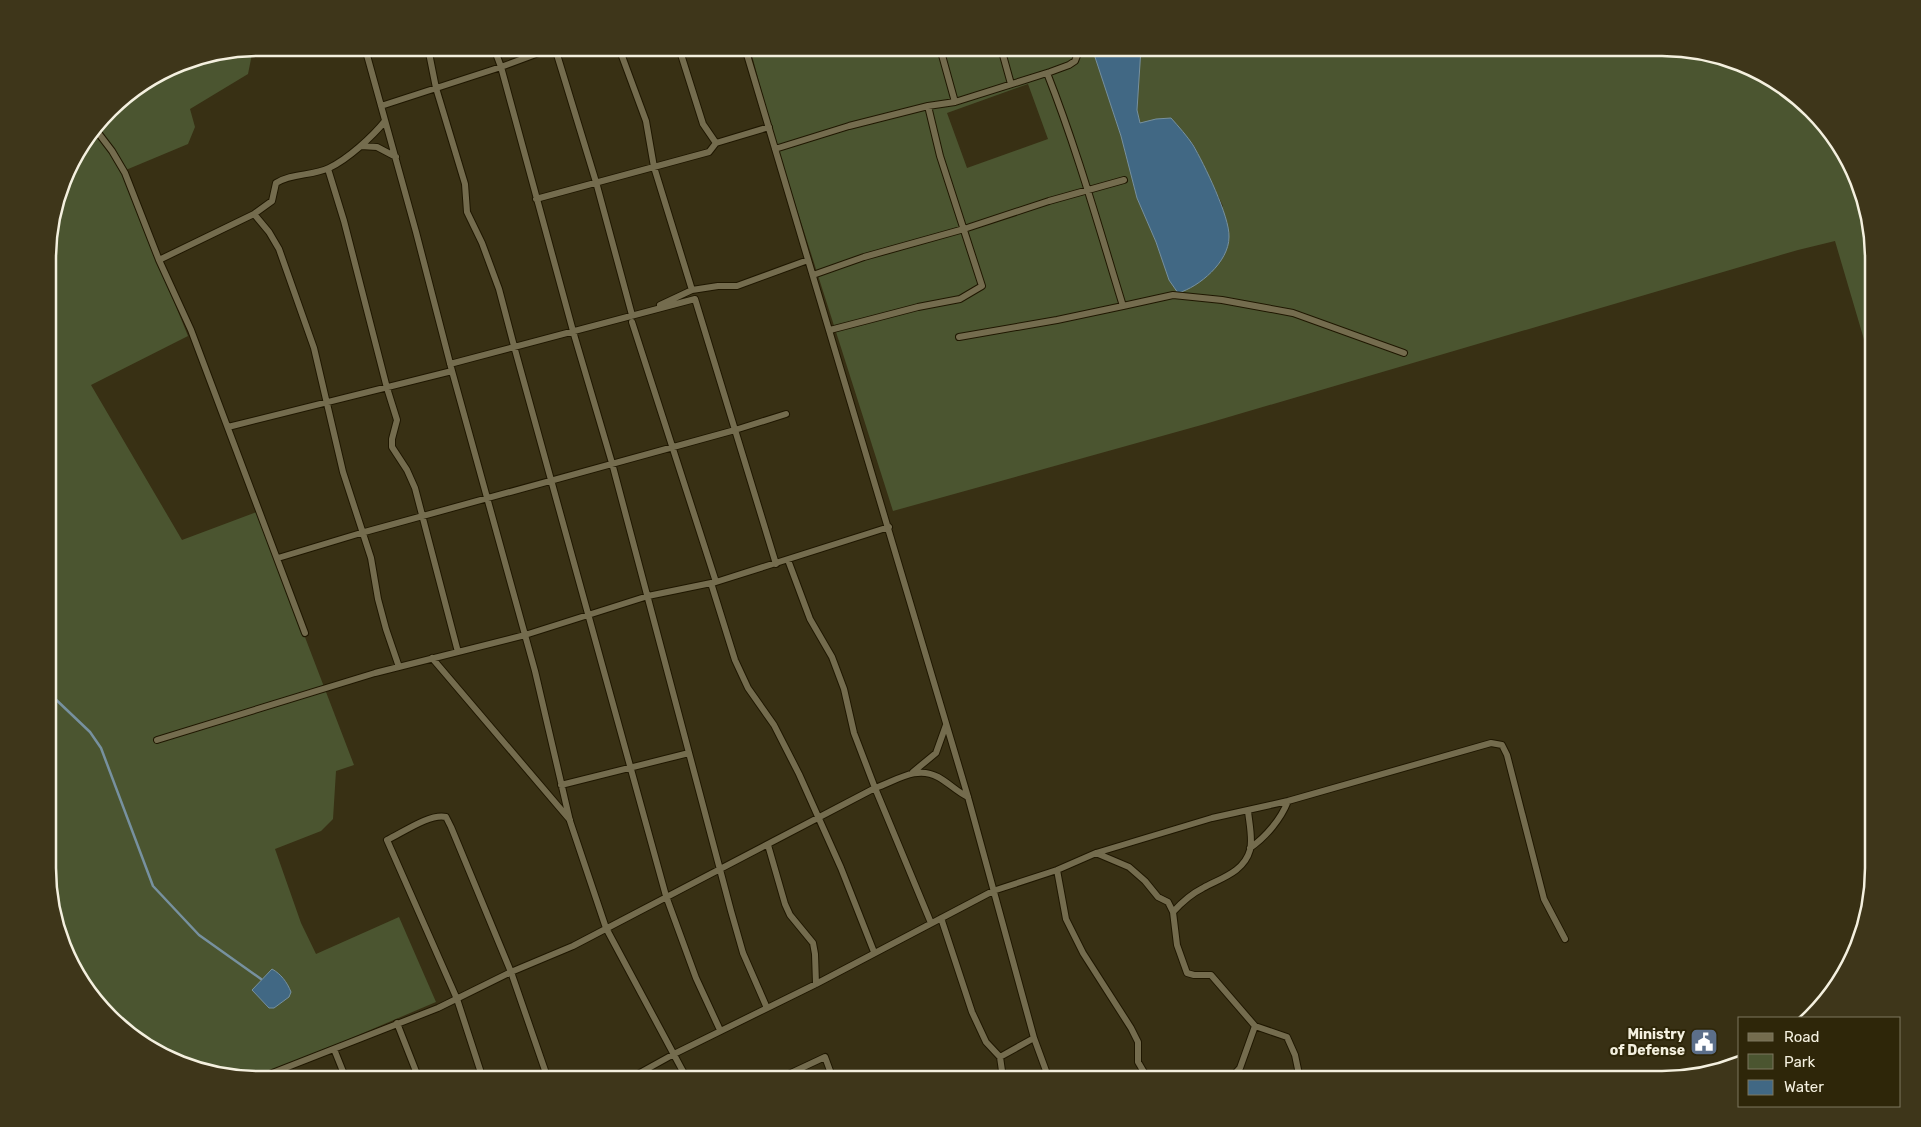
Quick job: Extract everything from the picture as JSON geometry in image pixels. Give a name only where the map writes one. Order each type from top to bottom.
[{"type":"street","points":[[367,56],[535,672],[570,820],[606,928],[683,1071]]},
{"type":"street","points":[[430,56],[436,88],[466,184],[467,212],[500,288],[514,346],[666,896],[696,978],[720,1030]]},
{"type":"street","points":[[497,56],[573,331],[612,462],[720,869],[744,953],[767,1008]]},
{"type":"street","points":[[382,106],[531,56]]},
{"type":"street","points":[[556,56],[596,182],[632,319],[674,447],[735,660],[748,688],[774,725],[799,774],[819,817],[874,952]]},
{"type":"street","points":[[622,56],[646,121],[654,167],[692,290]]},
{"type":"street","points":[[682,56],[704,124],[716,143]]},
{"type":"street","points":[[747,56],[889,527],[968,797],[1034,1038],[1046,1071]]},
{"type":"street","points":[[942,56],[955,102]]},
{"type":"street","points":[[1003,56],[1011,84]]},
{"type":"street","points":[[775,148],[849,126],[928,106],[955,102],[1069,65],[1075,61],[1077,56]]},
{"type":"street","points":[[1047,73],[1062,111],[1088,190],[1123,306]]},
{"type":"street","points":[[830,330],[918,307],[960,299],[982,286],[940,156],[928,106]]},
{"type":"street","points":[[159,260],[254,214],[272,200],[276,183],[328,169],[370,139],[385,121]]},
{"type":"street","points":[[536,199],[709,152],[716,143],[768,127]]},
{"type":"street","points":[[99,134],[125,173],[159,260],[191,330],[305,633]]},
{"type":"street","points":[[360,146],[377,147],[396,158]]},
{"type":"street","points":[[328,169],[344,221],[396,420],[392,447],[407,470],[415,488],[458,652]]},
{"type":"street","points":[[814,275],[864,257],[964,229],[1124,180]]},
{"type":"street","points":[[254,214],[269,232],[279,249],[314,348],[343,472],[361,533],[371,558],[378,599],[399,667]]},
{"type":"street","points":[[573,331],[608,317],[632,319],[692,290],[718,286],[738,286],[808,260]]},
{"type":"street","points":[[959,337],[1056,320],[1173,295],[1222,300],[1293,313],[1404,353]]},
{"type":"street","points":[[228,426],[387,388],[514,346],[694,299],[776,564]]},
{"type":"street","points":[[278,558],[786,414]]},
{"type":"street","points":[[157,740],[376,673],[525,635],[648,596],[714,583],[889,527]]},
{"type":"street","points":[[788,560],[810,619],[832,657],[844,689],[854,733],[931,923]]},
{"type":"street","points":[[432,658],[570,820]]},
{"type":"street","points":[[284,1071],[334,1048],[457,999],[511,972],[573,946],[875,788],[912,773],[936,752],[946,724]]},
{"type":"street","points":[[643,1071],[720,1030],[816,984],[993,891],[1057,870],[1096,853],[1212,818],[1288,801],[1491,743],[1502,745],[1507,755],[1544,899],[1565,939]]},
{"type":"street","points":[[561,785],[690,753]]},
{"type":"street","points":[[912,773],[923,772],[938,777],[968,797]]},
{"type":"street","points":[[1250,848],[1258,843],[1283,815],[1288,801]]},
{"type":"street","points":[[1173,912],[1184,900],[1202,888],[1234,873],[1246,860],[1250,848],[1248,811]]},
{"type":"street","points":[[480,1071],[457,999],[387,840],[429,818],[439,815],[446,817],[452,827],[511,972],[545,1071]]},
{"type":"street","points":[[768,845],[790,915],[813,943],[816,954],[816,984]]},
{"type":"street","points":[[1096,853],[1129,867],[1145,881],[1158,897],[1168,902],[1173,912],[1176,945],[1187,973],[1211,975],[1255,1026],[1287,1037],[1295,1054],[1298,1071]]},
{"type":"street","points":[[1057,870],[1064,912],[1069,925],[1083,953],[1131,1028],[1138,1042],[1138,1062],[1143,1071]]},
{"type":"street","points":[[941,918],[963,979],[972,1012],[986,1042],[1000,1057],[1002,1071]]},
{"type":"street","points":[[398,1024],[415,1071]]},
{"type":"street","points":[[1237,1071],[1255,1026]]},
{"type":"street","points":[[1000,1057],[1034,1038]]},
{"type":"street","points":[[334,1048],[343,1071]]},
{"type":"street","points":[[795,1071],[825,1057],[830,1071]]},
{"type":"green space","points":[[752,56],[1095,56],[1121,136],[1137,198],[1156,242],[1169,280],[1223,206],[1193,144],[1156,119],[1140,124],[1137,110],[1140,56],[1662,56],[1701,60],[1727,67],[1752,77],[1775,90],[1796,107],[1831,146],[1844,169],[1854,194],[1861,220],[1865,259],[1865,343],[1835,241],[1798,250],[1205,424],[893,511],[773,134]],"holes":[[[1028,84],[1048,139],[967,168],[947,113]]]},
{"type":"green space","points":[[251,57],[248,74],[190,109],[195,127],[188,144],[121,172],[188,336],[91,385],[182,540],[257,512],[354,765],[336,771],[333,819],[321,831],[275,849],[301,923],[316,954],[399,917],[436,1002],[274,1071],[220,1067],[194,1060],[169,1050],[146,1037],[125,1020],[90,981],[77,958],[63,920],[56,868],[56,259],[60,220],[67,194],[77,169],[90,146],[107,125],[146,90],[169,77],[207,63]]},
{"type":"water","points":[[1095,56],[1140,56],[1137,110],[1140,123],[1171,118],[1193,145],[1221,204],[1228,228],[1228,246],[1224,255],[1211,272],[1186,290],[1178,293],[1169,280],[1156,242],[1137,198],[1121,136]]},
{"type":"water","points":[[272,969],[288,985],[291,992],[289,997],[274,1008],[269,1008],[252,990]]},
{"type":"waterway","points":[[56,700],[90,732],[101,748],[153,886],[199,935],[261,979]]},
{"type":"place","name":"Ministry of Defense","points":[[1704,1042]]}]
